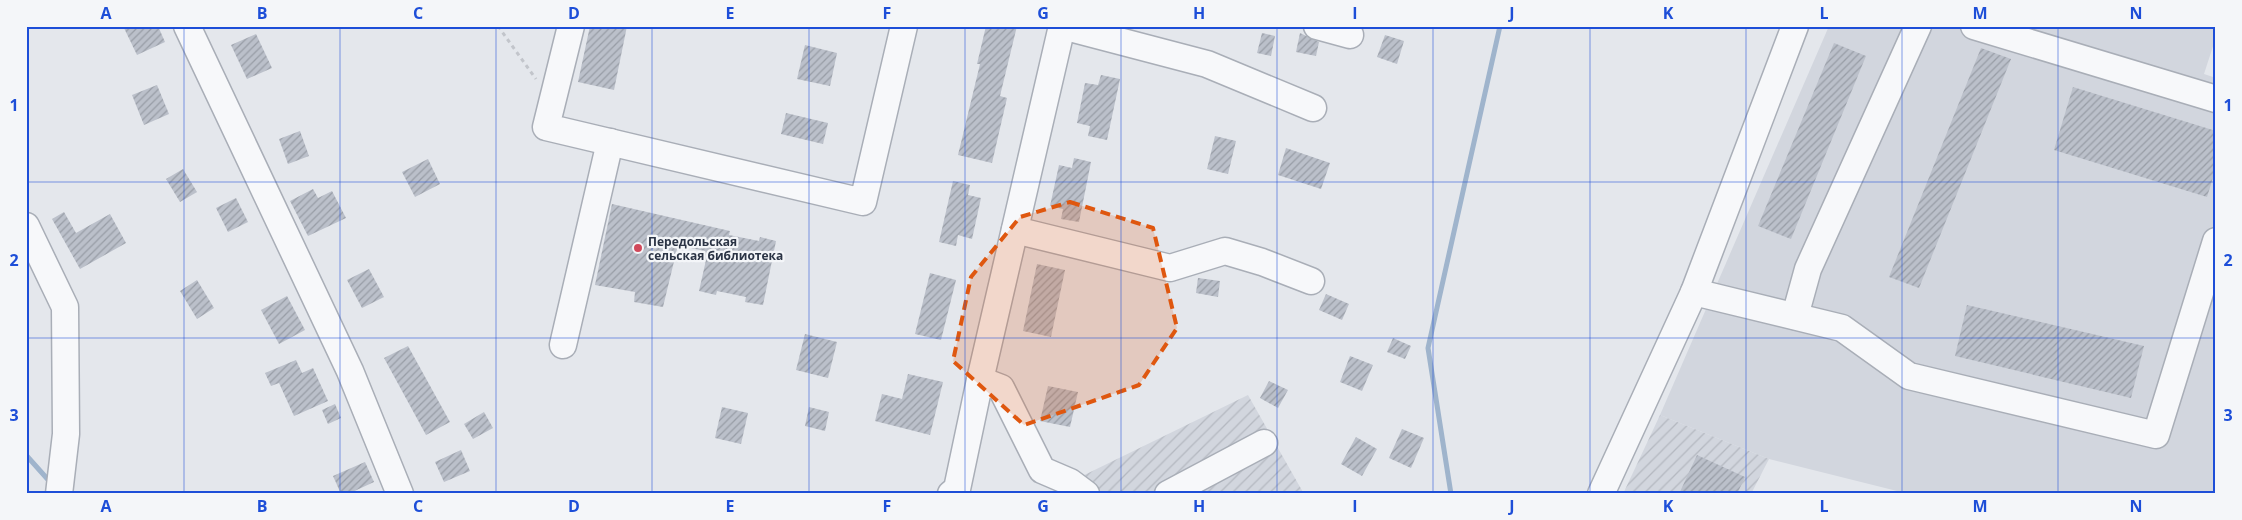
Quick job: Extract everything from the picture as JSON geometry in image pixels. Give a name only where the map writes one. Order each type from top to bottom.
[{"type":"street","points":[[186,26],[350,371],[400,494]]},
{"type":"street","points":[[571,26],[546,126],[863,202],[904,26]]},
{"type":"street","points":[[951,494],[957,489],[980,380],[1062,26],[1207,64],[1313,108]]},
{"type":"street","points":[[1317,26],[1350,35]]},
{"type":"street","points":[[1601,494],[1694,292],[1795,26]]},
{"type":"street","points":[[1794,316],[1808,269],[1918,26]]},
{"type":"street","points":[[1974,26],[2216,98]]},
{"type":"street","points":[[563,345],[610,142]]},
{"type":"street","points":[[26,226],[65,306],[66,434],[59,494]]},
{"type":"street","points":[[1015,230],[1170,268],[1225,251],[1262,262],[1311,281]]},
{"type":"street","points":[[1694,292],[1842,328],[1908,376],[2156,435],[2216,241]]},
{"type":"street","points":[[980,380],[1001,388],[1042,470],[1070,482],[1086,494]]},
{"type":"street","points":[[1168,494],[1264,443]]},
{"type":"path","points":[[498,26],[552,102]]},
{"type":"highlighted area","points":[[1070,202],[1153,228],[1177,328],[1139,385],[1024,425],[953,361],[971,277],[1020,217]]},
{"type":"shaded area","points":[[1829,26],[2216,26],[2216,37],[2204,74],[2216,78],[2216,494],[1909,494],[1769,459],[1660,415]]},
{"type":"shaded area","points":[[1248,395],[1304,494],[1049,494],[1070,482]]},
{"type":"shaded area","points":[[1660,415],[1769,459],[1751,494],[1623,494]]},
{"type":"building","points":[[123,26],[158,26],[165,42],[137,55]]},
{"type":"building","points":[[590,26],[627,26],[614,90],[578,82]]},
{"type":"building","points":[[986,26],[1017,26],[1000,96],[1007,98],[992,163],[958,155],[980,64],[977,64]]},
{"type":"building","points":[[1262,33],[1275,36],[1271,56],[1257,53]]},
{"type":"building","points":[[1300,33],[1319,42],[1316,56],[1296,52]]},
{"type":"building","points":[[256,34],[272,68],[247,79],[231,45]]},
{"type":"building","points":[[1385,35],[1404,41],[1397,64],[1377,57]]},
{"type":"building","points":[[1834,43],[1866,56],[1791,239],[1758,226]]},
{"type":"building","points":[[805,45],[837,53],[830,86],[797,79]]},
{"type":"building","points":[[1981,48],[2011,59],[1919,288],[1889,277]]},
{"type":"building","points":[[1101,75],[1120,79],[1107,140],[1088,136],[1090,126],[1077,123],[1085,83],[1098,85]]},
{"type":"building","points":[[157,85],[169,114],[144,125],[132,95]]},
{"type":"building","points":[[2073,87],[2216,131],[2216,168],[2207,197],[2054,150]]},
{"type":"building","points":[[786,113],[828,123],[823,144],[781,134]]},
{"type":"building","points":[[300,131],[309,156],[288,164],[279,139]]},
{"type":"building","points":[[1215,136],[1236,141],[1228,174],[1207,169]]},
{"type":"building","points":[[1286,148],[1330,163],[1321,189],[1278,175]]},
{"type":"building","points":[[1074,158],[1091,162],[1079,222],[1061,219],[1063,209],[1050,206],[1059,165],[1072,168]]},
{"type":"building","points":[[428,159],[440,184],[415,197],[402,172]]},
{"type":"building","points":[[183,169],[197,192],[180,202],[166,179]]},
{"type":"building","points":[[953,181],[970,185],[968,195],[981,198],[972,239],[958,235],[956,246],[939,242]]},
{"type":"building","points":[[313,189],[318,198],[332,191],[346,218],[308,236],[290,201]]},
{"type":"building","points":[[236,198],[248,222],[228,232],[216,208]]},
{"type":"building","points":[[612,204],[730,231],[729,235],[759,241],[760,237],[776,241],[763,305],[745,302],[746,297],[717,291],[716,295],[699,291],[706,260],[702,259],[704,251],[678,245],[663,307],[634,302],[635,292],[595,285]]},
{"type":"building","points":[[64,212],[76,233],[110,214],[126,243],[80,269],[52,219]]},
{"type":"building","points":[[1037,264],[1065,270],[1051,337],[1023,331]]},
{"type":"building","points":[[369,269],[384,297],[362,308],[347,280]]},
{"type":"building","points":[[930,273],[956,280],[941,340],[915,334]]},
{"type":"building","points":[[1198,278],[1220,281],[1218,297],[1196,293]]},
{"type":"building","points":[[197,280],[214,308],[197,319],[180,291]]},
{"type":"building","points":[[1326,294],[1349,304],[1342,320],[1319,310]]},
{"type":"building","points":[[287,296],[305,330],[279,344],[261,310]]},
{"type":"building","points":[[1967,305],[2144,346],[2131,398],[1955,356]]},
{"type":"building","points":[[805,334],[837,342],[828,378],[796,370]]},
{"type":"building","points":[[1393,338],[1411,346],[1405,359],[1387,352]]},
{"type":"building","points":[[408,346],[450,422],[426,435],[384,358]]},
{"type":"building","points":[[1350,356],[1373,365],[1362,391],[1340,382]]},
{"type":"building","points":[[296,360],[302,373],[313,368],[328,401],[294,416],[279,383],[271,386],[265,373]]},
{"type":"building","points":[[908,374],[943,382],[930,435],[875,421],[882,394],[902,399]]},
{"type":"building","points":[[1269,381],[1288,390],[1278,408],[1260,398]]},
{"type":"building","points":[[1048,386],[1078,392],[1070,427],[1040,421]]},
{"type":"building","points":[[335,404],[341,418],[328,424],[322,410]]},
{"type":"building","points":[[722,407],[748,413],[741,444],[715,438]]},
{"type":"building","points":[[809,407],[829,412],[825,431],[805,426]]},
{"type":"building","points":[[484,412],[493,428],[473,439],[464,424]]},
{"type":"building","points":[[1402,429],[1424,438],[1411,468],[1389,458]]},
{"type":"building","points":[[1356,437],[1377,449],[1362,476],[1341,464]]},
{"type":"building","points":[[461,450],[470,471],[444,482],[435,462]]},
{"type":"building","points":[[1697,455],[1745,477],[1737,494],[1679,494]]},
{"type":"building","points":[[365,462],[374,482],[348,494],[341,494],[333,476]]},
{"type":"waterway","points":[[1451,494],[1428,348],[1500,26]]},
{"type":"waterway","points":[[26,455],[51,483]]},
{"type":"place","name":"Передольская сельская библиотека","points":[[638,248]]}]
